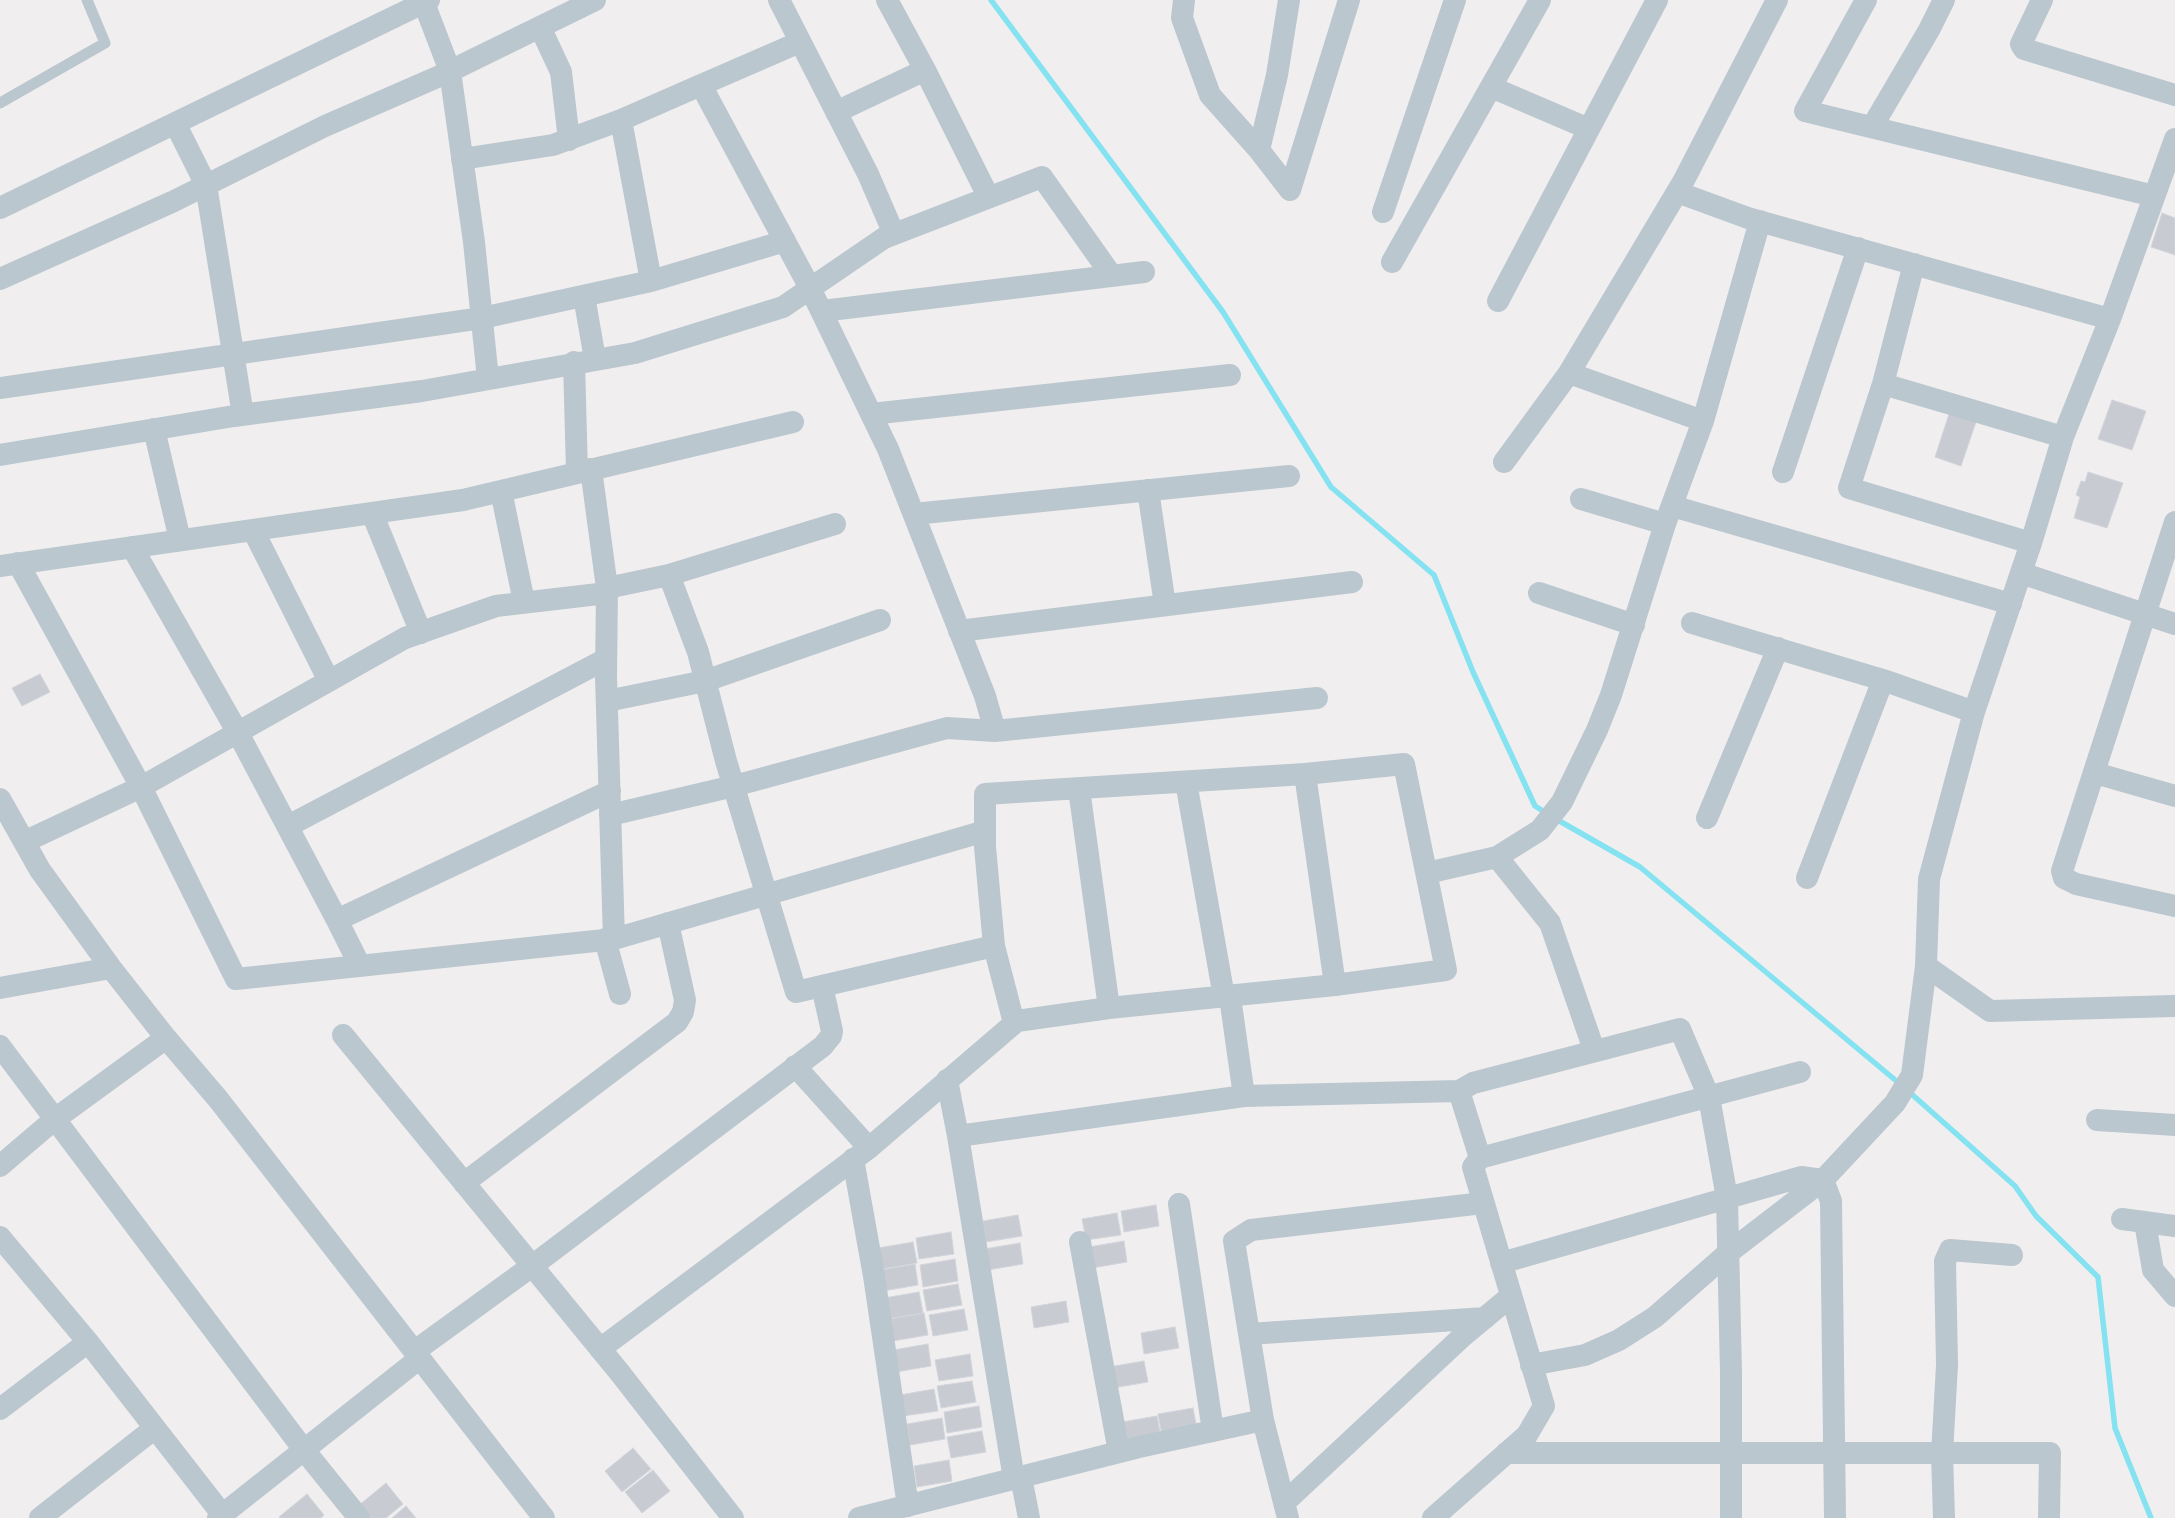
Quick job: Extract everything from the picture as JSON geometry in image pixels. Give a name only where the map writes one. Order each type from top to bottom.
[{"type":"street","points":[[0,278],[206,185],[325,126],[450,71],[595,0]]},
{"type":"street","points":[[779,0],[868,174],[894,234]]},
{"type":"street","points":[[887,0],[925,70],[988,196]]},
{"type":"street","points":[[1259,150],[1277,75],[1289,0]]},
{"type":"street","points":[[1178,6],[1210,95],[1259,150],[1290,190],[1348,0]]},
{"type":"street","points":[[1383,212],[1456,0]]},
{"type":"street","points":[[1392,262],[1540,0]]},
{"type":"street","points":[[1498,301],[1657,0]]},
{"type":"street","points":[[1504,462],[1569,373],[1677,192],[1777,0]]},
{"type":"street","points":[[1866,0],[1805,111],[2154,196]]},
{"type":"street","points":[[1872,127],[1929,30],[1944,0]]},
{"type":"street","points":[[2042,0],[2020,44],[2024,49],[2175,96]]},
{"type":"street","points":[[0,208],[426,1],[450,71],[474,242],[488,379]]},
{"type":"street","points":[[540,27],[561,72],[569,140]]},
{"type":"street","points":[[462,159],[553,145],[569,140],[621,120],[800,42]]},
{"type":"street","points":[[836,112],[925,70]]},
{"type":"street","points":[[701,85],[822,311],[888,449],[985,696],[995,731]]},
{"type":"street","points":[[1491,87],[1589,129]]},
{"type":"street","points":[[621,120],[651,281]]},
{"type":"street","points":[[175,123],[206,185],[243,415]]},
{"type":"street","points":[[1531,1365],[1585,1355],[1619,1340],[1655,1317],[1728,1253],[1823,1180],[1895,1103],[1912,1075],[1926,966],[1929,879],[1974,712],[2031,543],[2063,437],[2110,318],[2154,196],[2171,165],[2175,139]]},
{"type":"street","points":[[0,455],[243,415],[422,391],[634,353],[783,307],[884,238],[988,196],[1042,177],[1112,276]]},
{"type":"street","points":[[1677,192],[1760,221],[2110,318]]},
{"type":"street","points":[[1427,873],[1497,857],[1540,830],[1562,802],[1597,730],[1634,625],[1669,515],[1704,421],[1760,221]]},
{"type":"street","points":[[0,388],[482,318],[651,281],[785,241]]},
{"type":"street","points":[[1783,472],[1858,248]]},
{"type":"street","points":[[1914,264],[1883,384],[1848,488],[2031,543]]},
{"type":"street","points":[[822,311],[1144,272]]},
{"type":"street","points":[[584,296],[584,471],[607,590],[606,660],[610,791],[610,939],[620,994]]},
{"type":"street","points":[[1569,373],[1704,421]]},
{"type":"street","points":[[871,414],[1230,375]]},
{"type":"street","points":[[1883,384],[2063,437]]},
{"type":"street","points":[[793,422],[463,500],[9,565],[141,787],[236,979],[610,939],[985,831]]},
{"type":"street","points":[[154,429],[180,540]]},
{"type":"street","points":[[914,514],[1289,476]]},
{"type":"street","points":[[1148,490],[1165,605]]},
{"type":"street","points":[[501,491],[524,602]]},
{"type":"street","points":[[1581,499],[1669,515],[2011,604]]},
{"type":"street","points":[[372,513],[421,632]]},
{"type":"street","points":[[2175,522],[2062,871],[2064,878],[2076,884],[2175,906]]},
{"type":"street","points":[[24,842],[141,787],[405,638],[496,606],[607,590],[669,575],[835,524]]},
{"type":"street","points":[[253,530],[328,682]]},
{"type":"street","points":[[132,547],[238,733],[360,966]]},
{"type":"street","points":[[2021,573],[2175,624]]},
{"type":"street","points":[[669,575],[698,652],[734,786],[796,992],[994,946]]},
{"type":"street","points":[[960,631],[1352,582]]},
{"type":"street","points":[[1539,593],[1634,625]]},
{"type":"street","points":[[607,701],[705,680],[880,620]]},
{"type":"street","points":[[1692,623],[1882,680],[1974,712]]},
{"type":"street","points":[[1707,818],[1778,648]]},
{"type":"street","points":[[288,826],[606,660]]},
{"type":"street","points":[[1807,878],[1882,680]]},
{"type":"street","points":[[610,815],[734,786],[947,728],[995,731],[1317,698]]},
{"type":"street","points":[[600,1349],[861,1153],[1017,1021],[1109,1008],[1335,985],[1446,970],[1404,764],[1305,774],[985,794],[985,831],[994,946],[1014,1023]]},
{"type":"street","points":[[2095,772],[2175,796]]},
{"type":"street","points":[[1305,774],[1335,985]]},
{"type":"street","points":[[1186,782],[1244,1096]]},
{"type":"street","points":[[1079,789],[1109,1008]]},
{"type":"street","points":[[337,920],[610,791]]},
{"type":"street","points":[[0,798],[40,870],[111,968],[166,1038],[218,1099],[544,1518]]},
{"type":"street","points":[[1497,857],[1550,923],[1594,1050]]},
{"type":"street","points":[[464,1183],[677,1022],[683,1012],[684,1000],[668,923]]},
{"type":"street","points":[[1926,966],[1990,1011],[2175,1006]]},
{"type":"street","points":[[0,988],[111,968]]},
{"type":"street","points":[[0,1237],[88,1342],[222,1517],[417,1354],[823,1046],[831,1036],[831,1025],[822,986]]},
{"type":"street","points":[[958,1136],[1244,1096],[1459,1091],[1473,1083],[1680,1029],[1709,1097],[1727,1198],[1731,1518]]},
{"type":"street","points":[[343,1036],[600,1349],[733,1518]]},
{"type":"street","points":[[0,1166],[55,1119],[166,1038]]},
{"type":"street","points":[[0,1046],[304,1450],[359,1518]]},
{"type":"street","points":[[795,1066],[861,1153],[874,1276],[908,1506]]},
{"type":"street","points":[[1433,1518],[1527,1435],[1544,1406],[1473,1167],[1480,1158],[1800,1072]]},
{"type":"street","points":[[947,1080],[1018,1478],[1029,1518]]},
{"type":"street","points":[[1459,1091],[1480,1158]]},
{"type":"street","points":[[2097,1120],[2175,1125]]},
{"type":"street","points":[[1501,1263],[1801,1177],[1823,1180]]},
{"type":"street","points":[[1823,1180],[1831,1200],[1835,1518]]},
{"type":"street","points":[[1286,1511],[1264,1420],[1234,1241],[1251,1230],[1484,1203]]},
{"type":"street","points":[[1179,1204],[1213,1431]]},
{"type":"street","points":[[2122,1218],[2175,1226]]},
{"type":"street","points":[[2145,1222],[2152,1270],[2175,1296]]},
{"type":"street","points":[[1080,1242],[1119,1452]]},
{"type":"street","points":[[1944,1518],[1942,1454],[1947,1365],[1945,1261],[1950,1250],[2012,1255]]},
{"type":"street","points":[[1286,1511],[1485,1318],[1511,1296]]},
{"type":"street","points":[[1249,1334],[1485,1318]]},
{"type":"street","points":[[0,1409],[88,1342]]},
{"type":"street","points":[[859,1518],[1119,1452],[1264,1420]]},
{"type":"street","points":[[40,1518],[155,1428]]},
{"type":"street","points":[[1506,1453],[2050,1453],[2049,1518]]},
{"type":"lane","points":[[0,103],[105,43],[87,0]]},
{"type":"building","points":[[2162,213],[2175,218],[2175,255],[2151,247]]},
{"type":"building","points":[[2112,400],[2146,411],[2132,450],[2098,439]]},
{"type":"building","points":[[1952,405],[1979,413],[1961,466],[1935,457]]},
{"type":"building","points":[[2088,472],[2123,483],[2107,528],[2074,518],[2080,497],[2076,495],[2081,481],[2085,482]]},
{"type":"building","points":[[40,674],[50,692],[22,706],[12,688]]},
{"type":"building","points":[[1156,1205],[1159,1226],[1124,1232],[1121,1211]]},
{"type":"building","points":[[1117,1213],[1121,1235],[1086,1240],[1082,1219]]},
{"type":"building","points":[[1018,1215],[1022,1236],[986,1242],[983,1221]]},
{"type":"building","points":[[951,1232],[954,1254],[919,1259],[916,1238]]},
{"type":"building","points":[[1124,1241],[1127,1262],[1092,1268],[1089,1247]]},
{"type":"building","points":[[913,1242],[917,1263],[882,1269],[878,1248]]},
{"type":"building","points":[[1020,1243],[1023,1264],[988,1270],[984,1249]]},
{"type":"building","points":[[955,1259],[958,1281],[923,1287],[920,1265]]},
{"type":"building","points":[[915,1264],[918,1285],[883,1291],[880,1270]]},
{"type":"building","points":[[958,1284],[962,1305],[927,1311],[923,1290]]},
{"type":"building","points":[[919,1292],[923,1313],[888,1319],[884,1298]]},
{"type":"building","points":[[1066,1301],[1069,1322],[1034,1328],[1031,1307]]},
{"type":"building","points":[[964,1309],[968,1330],[933,1336],[929,1315]]},
{"type":"building","points":[[924,1313],[928,1335],[893,1341],[889,1319]]},
{"type":"building","points":[[1175,1327],[1179,1348],[1144,1354],[1141,1333]]},
{"type":"building","points":[[928,1344],[931,1366],[896,1372],[893,1350]]},
{"type":"building","points":[[970,1354],[973,1376],[939,1381],[935,1360]]},
{"type":"building","points":[[1144,1361],[1148,1382],[1113,1388],[1109,1367]]},
{"type":"building","points":[[972,1381],[976,1402],[941,1408],[937,1386]]},
{"type":"building","points":[[934,1389],[938,1411],[903,1416],[900,1395]]},
{"type":"building","points":[[979,1406],[982,1427],[947,1433],[944,1412]]},
{"type":"building","points":[[1193,1408],[1197,1429],[1162,1435],[1158,1414]]},
{"type":"building","points":[[1157,1416],[1161,1437],[1125,1443],[1122,1422]]},
{"type":"building","points":[[942,1418],[945,1439],[910,1445],[907,1424]]},
{"type":"building","points":[[982,1431],[986,1452],[951,1458],[947,1437]]},
{"type":"building","points":[[633,1448],[651,1469],[622,1492],[605,1471]]},
{"type":"building","points":[[949,1460],[952,1481],[917,1487],[914,1466]]},
{"type":"building","points":[[653,1470],[670,1491],[642,1513],[625,1492]]},
{"type":"building","points":[[386,1483],[403,1504],[386,1518],[368,1518],[358,1506]]},
{"type":"building","points":[[307,1494],[324,1515],[321,1518],[279,1517]]},
{"type":"building","points":[[406,1506],[416,1518],[392,1518]]},
{"type":"waterway","points":[[991,0],[1223,312],[1331,487],[1434,575],[1473,672],[1535,806],[1548,814]]},
{"type":"waterway","points":[[1556,819],[1640,867],[1900,1084]]},
{"type":"waterway","points":[[1907,1090],[2015,1186],[2036,1216],[2098,1277],[2115,1428],[2151,1518]]}]
